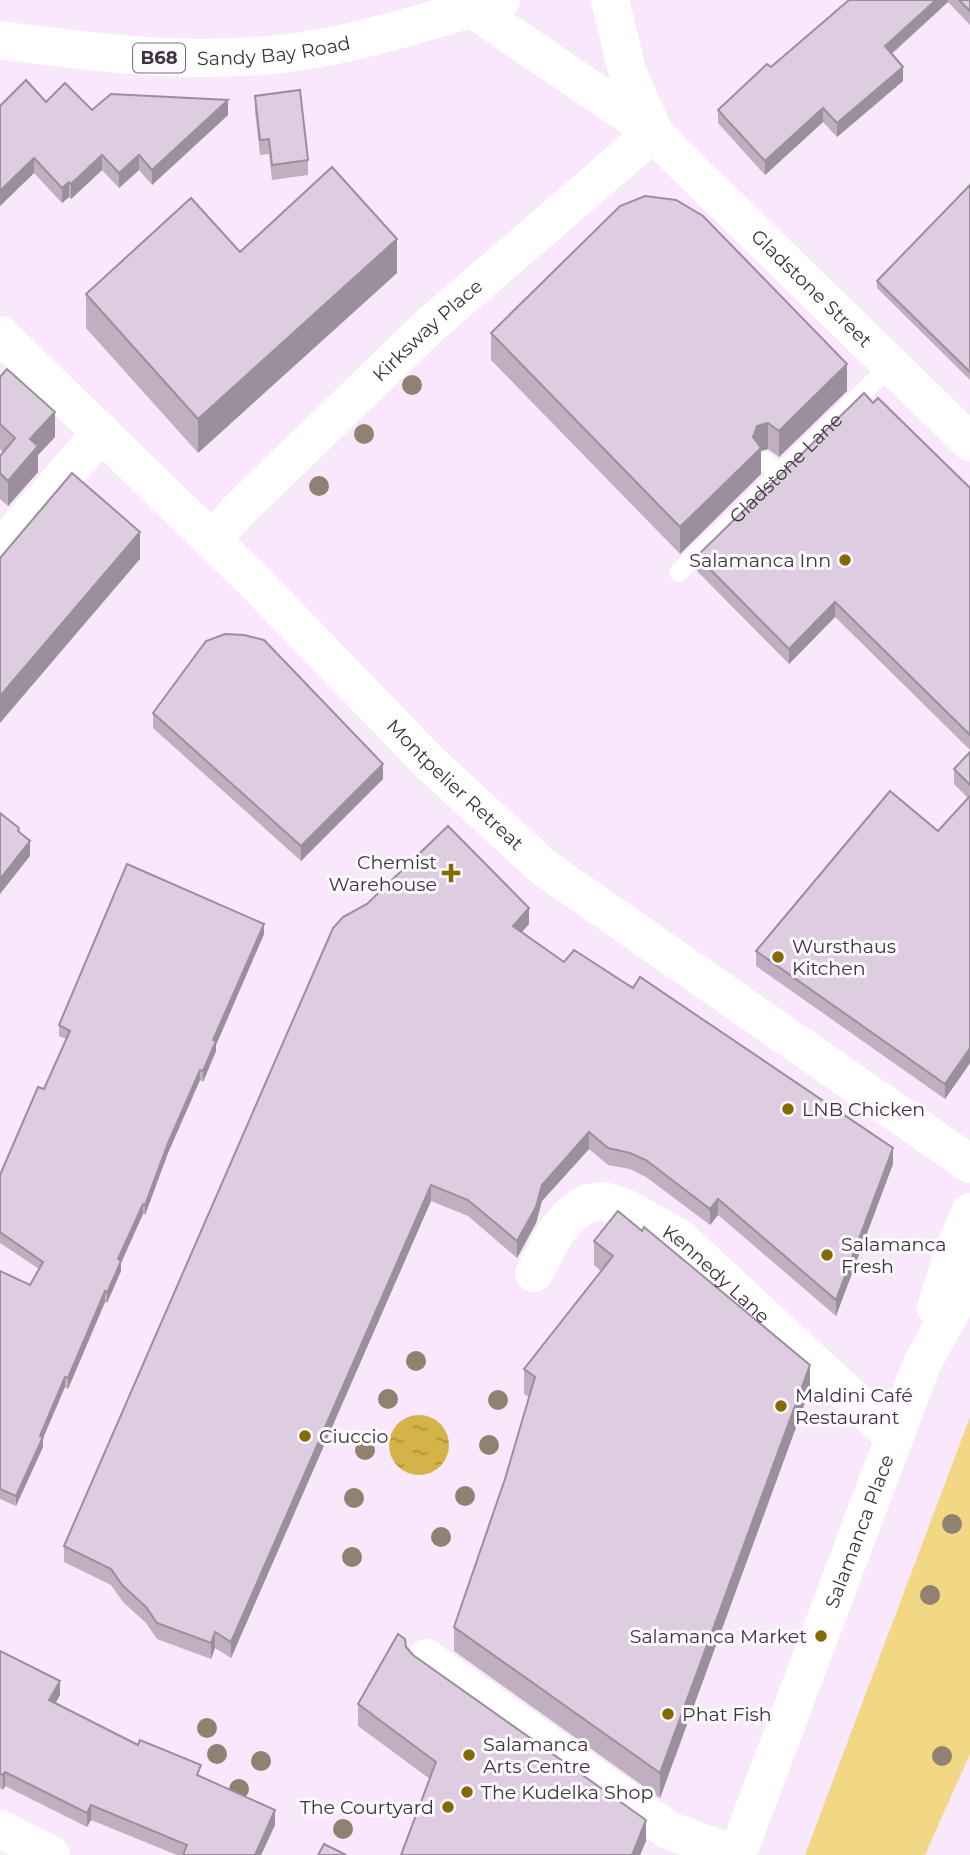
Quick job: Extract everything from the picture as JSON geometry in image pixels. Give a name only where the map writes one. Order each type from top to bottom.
[{"type":"street","name":"Gladstone Street","points":[[610,0],[628,74],[654,132]]},
{"type":"street","name":"Gladstone Street","points":[[486,4],[654,132],[970,442]]},
{"type":"street","name":"Sandy Bay Road","points":[[0,40],[152,58],[234,57],[319,48],[486,4]]},
{"type":"street","name":"Kirksway Place","points":[[212,540],[239,510],[428,327],[654,132]]},
{"type":"street","name":"Montpelier Retreat","points":[[0,335],[251,578],[430,763],[543,867],[970,1164]]},
{"type":"street","points":[[0,549],[102,432]]},
{"type":"street","name":"Kennedy Lane","points":[[534,1273],[555,1233],[571,1214],[588,1203],[604,1201],[628,1209],[679,1238],[894,1437]]},
{"type":"street","name":"Salamanca Place","points":[[737,1855],[922,1364],[942,1282],[970,1212]]},
{"type":"street","name":"Salamanca Place","points":[[922,1364],[970,1276]]},
{"type":"street","points":[[426,1658],[668,1830],[737,1855]]},
{"type":"street","points":[[0,1829],[51,1855]]},
{"type":"lane","name":"Gladstone Lane","points":[[679,572],[772,468],[891,365]]},
{"type":"shaded area","points":[[970,1417],[970,1754],[925,1855],[805,1855]]},
{"type":"water","points":[[419,1415],[440,1424],[449,1445],[440,1466],[419,1475],[398,1466],[389,1445],[398,1424]]},
{"type":"building","points":[[849,0],[936,0],[885,46],[903,67],[837,123],[823,108],[765,161],[718,110],[767,64],[771,67]]},
{"type":"building","points":[[959,0],[970,0],[970,11]]},
{"type":"building","points":[[26,80],[46,102],[65,83],[92,110],[111,94],[228,100],[152,170],[139,155],[119,173],[102,155],[71,184],[69,182],[62,188],[34,158],[0,191],[0,106]]},
{"type":"building","points":[[300,90],[308,160],[272,165],[269,139],[260,140],[255,96]]},
{"type":"building","points":[[332,167],[397,239],[198,419],[86,294],[191,198],[240,252]]},
{"type":"building","points":[[970,185],[970,372],[877,281]]},
{"type":"building","points":[[645,196],[676,200],[703,216],[847,364],[779,431],[768,423],[757,426],[753,437],[761,448],[680,527],[491,333],[620,206]]},
{"type":"building","points":[[7,369],[55,412],[30,439],[38,446],[8,481],[0,473],[0,456],[15,438],[0,424],[0,377]]},
{"type":"building","name":"Salamanca Inn","points":[[864,393],[873,403],[878,398],[970,488],[970,735],[835,602],[789,649],[697,556]]},
{"type":"building","points":[[72,473],[140,532],[0,696],[0,558]]},
{"type":"building","points":[[225,634],[264,640],[383,764],[301,846],[153,713],[206,641]]},
{"type":"building","points":[[970,752],[970,785],[954,769]]},
{"type":"building","points":[[890,791],[938,831],[970,796],[970,1048],[945,1084],[756,951]]},
{"type":"building","points":[[0,813],[30,841],[0,879]]},
{"type":"building","points":[[448,826],[529,908],[513,926],[564,962],[574,950],[633,988],[640,977],[893,1148],[836,1300],[718,1199],[710,1209],[646,1160],[608,1148],[589,1132],[542,1185],[536,1207],[517,1241],[468,1200],[431,1185],[231,1642],[215,1632],[211,1643],[157,1623],[111,1569],[64,1546],[333,928],[343,917],[367,904]]},
{"type":"building","points":[[127,864],[264,924],[213,1040],[216,1041],[203,1071],[200,1070],[168,1143],[145,1205],[143,1204],[118,1259],[121,1261],[107,1293],[105,1291],[68,1378],[65,1377],[40,1436],[43,1437],[16,1496],[0,1489],[0,1271],[30,1285],[43,1262],[0,1232],[0,1175],[38,1087],[44,1089],[70,1031],[59,1025]]},
{"type":"building","points":[[618,1211],[642,1231],[644,1227],[810,1365],[660,1773],[454,1627],[505,1479],[535,1377],[524,1369],[613,1256],[594,1241]]},
{"type":"building","name":"Salamanca Arts Centre","points":[[398,1634],[405,1639],[406,1647],[413,1655],[646,1820],[632,1855],[401,1855],[436,1762],[358,1704]]},
{"type":"building","points":[[0,1651],[60,1681],[49,1700],[138,1745],[140,1740],[201,1765],[197,1775],[275,1810],[255,1855],[183,1855],[187,1845],[91,1805],[87,1813],[5,1772],[0,1774]]},
{"type":"building","points":[[324,1844],[346,1855],[318,1855]]},
{"type":"place","name":"Salamanca Inn","points":[[845,560]]},
{"type":"place","name":"Chemist Warehouse","points":[[451,873]]},
{"type":"place","name":"Wursthaus Kitchen","points":[[778,957]]},
{"type":"place","name":"LNB Chicken","points":[[788,1109]]},
{"type":"place","name":"Salamanca Fresh","points":[[827,1255]]},
{"type":"place","name":"Maldini Café Restaurant","points":[[781,1406]]},
{"type":"place","name":"Ciuccio","points":[[305,1436]]},
{"type":"place","name":"Salamanca Market","points":[[821,1636]]},
{"type":"place","name":"Phat Fish","points":[[668,1714]]},
{"type":"place","name":"Salamanca Arts Centre","points":[[469,1755]]},
{"type":"place","name":"The Kudelka Shop","points":[[467,1792]]},
{"type":"place","name":"The Courtyard","points":[[448,1807]]}]
